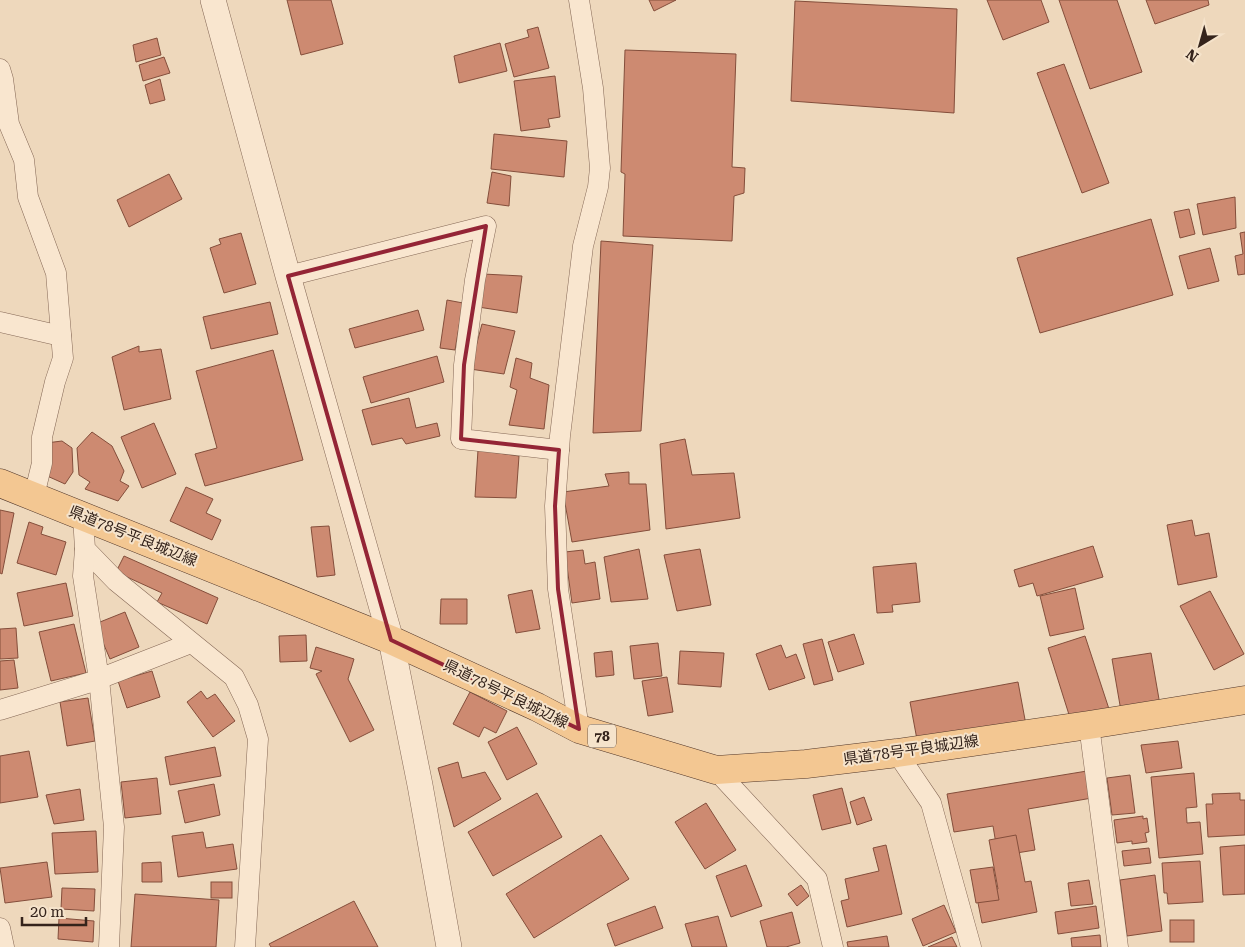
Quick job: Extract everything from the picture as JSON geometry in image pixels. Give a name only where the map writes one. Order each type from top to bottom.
[{"type":"main road","name":"県道78号平良城辺線","points":[[0,483],[391,640],[537,707],[579,729],[716,770],[806,764],[897,753],[1245,700]]},
{"type":"street","points":[[213,0],[288,276],[391,640],[420,784],[449,947]]},
{"type":"street","points":[[579,0],[593,88],[600,168],[598,187],[583,246],[559,450],[555,506],[558,589],[579,729]]},
{"type":"street","points":[[0,69],[5,125],[24,160],[28,197],[56,272],[63,358],[55,382],[42,437],[42,463],[34,496]]},
{"type":"street","points":[[288,276],[486,226],[475,280],[464,365],[461,439],[559,450]]},
{"type":"street","points":[[0,322],[61,336]]},
{"type":"street","points":[[82,516],[85,549],[83,576],[99,679],[114,827],[109,947]]},
{"type":"street","points":[[85,549],[116,582],[234,676],[248,705],[258,739],[245,947]]},
{"type":"street","points":[[0,710],[99,679],[191,643]]},
{"type":"street","points":[[1089,725],[1118,947]]},
{"type":"street","points":[[897,753],[931,803],[971,947]]},
{"type":"street","points":[[716,770],[817,879],[833,947]]},
{"type":"street","points":[[0,928],[4,947]]},
{"type":"highlighted area","points":[[486,226],[464,365],[461,439],[559,450],[555,506],[558,589],[579,729],[391,640],[288,276]]},
{"type":"building","points":[[287,0],[331,0],[343,44],[301,55]]},
{"type":"building","points":[[649,0],[676,0],[654,11]]},
{"type":"building","points":[[987,0],[1041,0],[1049,22],[1003,40]]},
{"type":"building","points":[[1059,0],[1117,0],[1142,72],[1090,89]]},
{"type":"building","points":[[1146,0],[1208,0],[1209,5],[1155,24]]},
{"type":"building","points":[[795,1],[957,9],[954,113],[791,101]]},
{"type":"building","points":[[538,27],[549,68],[514,77],[505,44],[529,37],[527,30]]},
{"type":"building","points":[[157,38],[161,55],[136,62],[133,45]]},
{"type":"building","points":[[500,43],[507,71],[459,83],[454,56]]},
{"type":"building","points":[[625,50],[736,54],[732,167],[745,168],[744,193],[734,196],[732,241],[623,236],[625,174],[621,172]]},
{"type":"building","points":[[164,57],[170,73],[143,81],[139,65]]},
{"type":"building","points":[[1064,64],[1109,183],[1082,193],[1037,73]]},
{"type":"building","points":[[555,76],[560,117],[548,119],[550,127],[521,131],[514,81]]},
{"type":"building","points":[[160,79],[165,100],[150,104],[145,85]]},
{"type":"building","points":[[494,134],[567,141],[564,177],[491,169]]},
{"type":"building","points":[[492,172],[511,176],[509,206],[487,203]]},
{"type":"building","points":[[169,174],[182,199],[129,227],[117,200]]},
{"type":"building","points":[[1235,197],[1236,228],[1203,235],[1197,204]]},
{"type":"building","points":[[1189,209],[1195,234],[1180,238],[1174,212]]},
{"type":"building","points":[[1151,219],[1173,295],[1040,333],[1017,258]]},
{"type":"building","points":[[1245,232],[1245,274],[1238,275],[1235,256],[1243,254],[1240,233]]},
{"type":"building","points":[[241,233],[256,284],[224,293],[210,248],[221,244],[219,239]]},
{"type":"building","points":[[601,241],[653,245],[641,431],[593,433]]},
{"type":"building","points":[[1210,248],[1219,281],[1188,289],[1179,256]]},
{"type":"building","points":[[483,274],[522,276],[517,313],[478,307]]},
{"type":"building","points":[[447,300],[463,303],[455,350],[440,348]]},
{"type":"building","points":[[270,302],[278,334],[211,349],[203,317]]},
{"type":"building","points":[[418,310],[424,330],[355,348],[349,329]]},
{"type":"building","points":[[482,324],[515,331],[504,374],[470,369]]},
{"type":"building","points":[[139,346],[139,352],[161,349],[171,399],[124,410],[112,357]]},
{"type":"building","points":[[273,350],[303,460],[205,486],[195,454],[217,448],[196,371]]},
{"type":"building","points":[[437,356],[444,382],[371,403],[363,377]]},
{"type":"building","points":[[516,358],[532,363],[530,378],[549,385],[544,429],[509,425],[517,390],[510,387]]},
{"type":"building","points":[[409,398],[416,428],[437,423],[440,436],[406,444],[402,438],[372,445],[362,410]]},
{"type":"building","points":[[154,423],[176,474],[142,488],[121,437]]},
{"type":"building","points":[[92,432],[112,446],[124,471],[120,481],[129,486],[118,501],[85,489],[90,482],[79,475],[77,448]]},
{"type":"building","points":[[685,439],[692,475],[734,473],[740,518],[666,529],[660,444]]},
{"type":"building","points":[[62,441],[72,448],[73,472],[65,484],[45,475],[46,443]]},
{"type":"building","points":[[478,450],[519,456],[516,498],[475,497]]},
{"type":"building","points":[[629,472],[629,484],[646,484],[650,530],[572,542],[563,492],[609,486],[605,474]]},
{"type":"building","points":[[186,487],[213,499],[206,513],[221,520],[212,540],[170,521]]},
{"type":"building","points":[[0,510],[14,513],[2,574],[0,573]]},
{"type":"building","points":[[1192,520],[1195,536],[1209,533],[1217,577],[1178,585],[1167,525]]},
{"type":"building","points":[[29,522],[43,527],[41,534],[66,542],[56,575],[17,563]]},
{"type":"building","points":[[329,526],[335,575],[317,577],[311,527]]},
{"type":"building","points":[[1093,546],[1103,577],[1037,596],[1033,583],[1019,587],[1014,570]]},
{"type":"building","points":[[639,549],[648,599],[611,602],[604,557]]},
{"type":"building","points":[[700,549],[711,605],[677,611],[664,555]]},
{"type":"building","points":[[583,550],[585,564],[595,562],[600,599],[572,603],[565,552]]},
{"type":"building","points":[[124,556],[218,598],[207,624],[157,602],[162,593],[116,572]]},
{"type":"building","points":[[916,563],[920,602],[892,605],[893,612],[877,613],[873,567]]},
{"type":"building","points":[[66,583],[73,616],[24,626],[17,593]]},
{"type":"building","points":[[1075,588],[1084,629],[1050,636],[1040,596]]},
{"type":"building","points":[[532,590],[540,629],[516,633],[508,595]]},
{"type":"building","points":[[1210,591],[1244,654],[1214,670],[1180,606]]},
{"type":"building","points":[[441,599],[467,599],[467,624],[440,624]]},
{"type":"building","points":[[125,612],[139,647],[110,659],[95,624]]},
{"type":"building","points":[[74,624],[86,673],[51,681],[39,632]]},
{"type":"building","points":[[16,628],[18,658],[0,659],[0,629]]},
{"type":"building","points":[[854,634],[864,664],[838,672],[828,642]]},
{"type":"building","points":[[306,635],[307,661],[280,662],[279,636]]},
{"type":"building","points":[[1085,636],[1109,709],[1071,721],[1048,648]]},
{"type":"building","points":[[822,639],[833,680],[814,685],[803,644]]},
{"type":"building","points":[[658,643],[662,676],[634,679],[630,646]]},
{"type":"building","points":[[781,645],[786,658],[796,654],[805,678],[769,690],[756,654]]},
{"type":"building","points":[[316,647],[354,659],[348,679],[374,730],[350,742],[316,674],[322,671],[310,668]]},
{"type":"building","points":[[612,651],[614,675],[596,677],[594,653]]},
{"type":"building","points":[[680,651],[724,653],[721,687],[678,684]]},
{"type":"building","points":[[1151,653],[1160,705],[1121,711],[1112,659]]},
{"type":"building","points":[[14,660],[18,688],[0,690],[0,661]]},
{"type":"building","points":[[152,671],[160,697],[127,708],[118,681]]},
{"type":"building","points":[[667,677],[673,712],[648,716],[642,681]]},
{"type":"building","points":[[1018,682],[1026,725],[918,745],[910,702]]},
{"type":"building","points":[[201,691],[207,699],[215,694],[235,721],[213,737],[187,702]]},
{"type":"building","points":[[470,692],[507,711],[496,733],[484,727],[479,737],[453,724]]},
{"type":"building","points":[[88,698],[95,741],[67,746],[60,702]]},
{"type":"building","points":[[517,727],[537,764],[507,780],[488,742]]},
{"type":"building","points":[[1178,741],[1182,768],[1146,773],[1141,745]]},
{"type":"building","points":[[215,747],[221,776],[170,785],[165,757]]},
{"type":"building","points":[[29,751],[38,797],[0,803],[0,756]]},
{"type":"building","points":[[458,762],[462,778],[485,772],[501,799],[454,827],[438,768]]},
{"type":"building","points":[[1087,771],[1092,798],[1028,809],[1035,850],[998,856],[993,826],[954,832],[947,794]]},
{"type":"building","points":[[1194,773],[1197,807],[1186,808],[1187,823],[1200,822],[1203,854],[1159,858],[1151,777]]},
{"type":"building","points":[[1130,775],[1135,813],[1112,815],[1107,778]]},
{"type":"building","points":[[157,778],[161,814],[125,818],[121,782]]},
{"type":"building","points":[[214,784],[220,815],[185,823],[178,791]]},
{"type":"building","points":[[842,788],[851,823],[822,830],[813,795]]},
{"type":"building","points":[[80,789],[84,820],[54,824],[46,795]]},
{"type":"building","points":[[537,793],[562,837],[493,876],[468,832]]},
{"type":"building","points":[[1240,793],[1240,800],[1245,800],[1245,835],[1208,837],[1206,804],[1213,804],[1212,794]]},
{"type":"building","points":[[864,797],[872,820],[857,825],[850,802]]},
{"type":"building","points":[[706,803],[736,850],[705,869],[675,822]]},
{"type":"building","points":[[1143,816],[1143,819],[1147,818],[1149,832],[1145,833],[1147,842],[1117,843],[1114,820]]},
{"type":"building","points":[[96,831],[98,872],[55,874],[52,833]]},
{"type":"building","points":[[203,832],[206,848],[233,844],[237,869],[178,877],[172,836]]},
{"type":"building","points":[[601,835],[629,879],[534,938],[506,894]]},
{"type":"building","points":[[1016,835],[1025,882],[1031,881],[1037,912],[982,923],[976,893],[998,889],[989,840]]},
{"type":"building","points":[[886,845],[902,914],[847,927],[841,901],[849,899],[845,879],[879,871],[873,848]]},
{"type":"building","points":[[1245,845],[1245,894],[1223,895],[1220,847]]},
{"type":"building","points":[[1149,848],[1151,863],[1124,866],[1122,851]]},
{"type":"building","points":[[1200,861],[1203,902],[1168,904],[1167,893],[1164,893],[1162,863]]},
{"type":"building","points":[[47,862],[52,897],[5,903],[0,868]]},
{"type":"building","points":[[161,862],[162,882],[142,882],[142,863]]},
{"type":"building","points":[[746,865],[762,906],[731,917],[716,876]]},
{"type":"building","points":[[993,867],[999,900],[976,903],[970,870]]},
{"type":"building","points":[[1155,875],[1162,931],[1127,936],[1120,880]]},
{"type":"building","points":[[1089,880],[1093,904],[1071,906],[1068,883]]},
{"type":"building","points":[[211,882],[232,882],[232,898],[211,898]]},
{"type":"building","points":[[801,885],[809,896],[797,906],[788,894]]},
{"type":"building","points":[[62,888],[95,889],[94,911],[61,909]]},
{"type":"building","points":[[135,894],[219,900],[216,947],[131,947]]},
{"type":"building","points":[[354,901],[378,947],[271,947],[269,944]]},
{"type":"building","points":[[944,905],[956,932],[923,946],[912,919]]},
{"type":"building","points":[[655,906],[663,928],[615,946],[607,924]]},
{"type":"building","points":[[1096,906],[1099,928],[1058,934],[1055,912]]},
{"type":"building","points":[[792,912],[800,943],[786,947],[767,947],[760,921]]},
{"type":"building","points":[[718,916],[727,947],[692,947],[685,924]]},
{"type":"building","points":[[59,918],[94,921],[93,942],[58,939]]},
{"type":"building","points":[[1170,920],[1194,920],[1194,942],[1170,942]]},
{"type":"building","points":[[1100,935],[1101,947],[1072,947],[1071,938]]},
{"type":"building","points":[[887,936],[889,947],[848,947],[847,942]]},
{"type":"building","points":[[952,937],[957,947],[928,947]]}]
